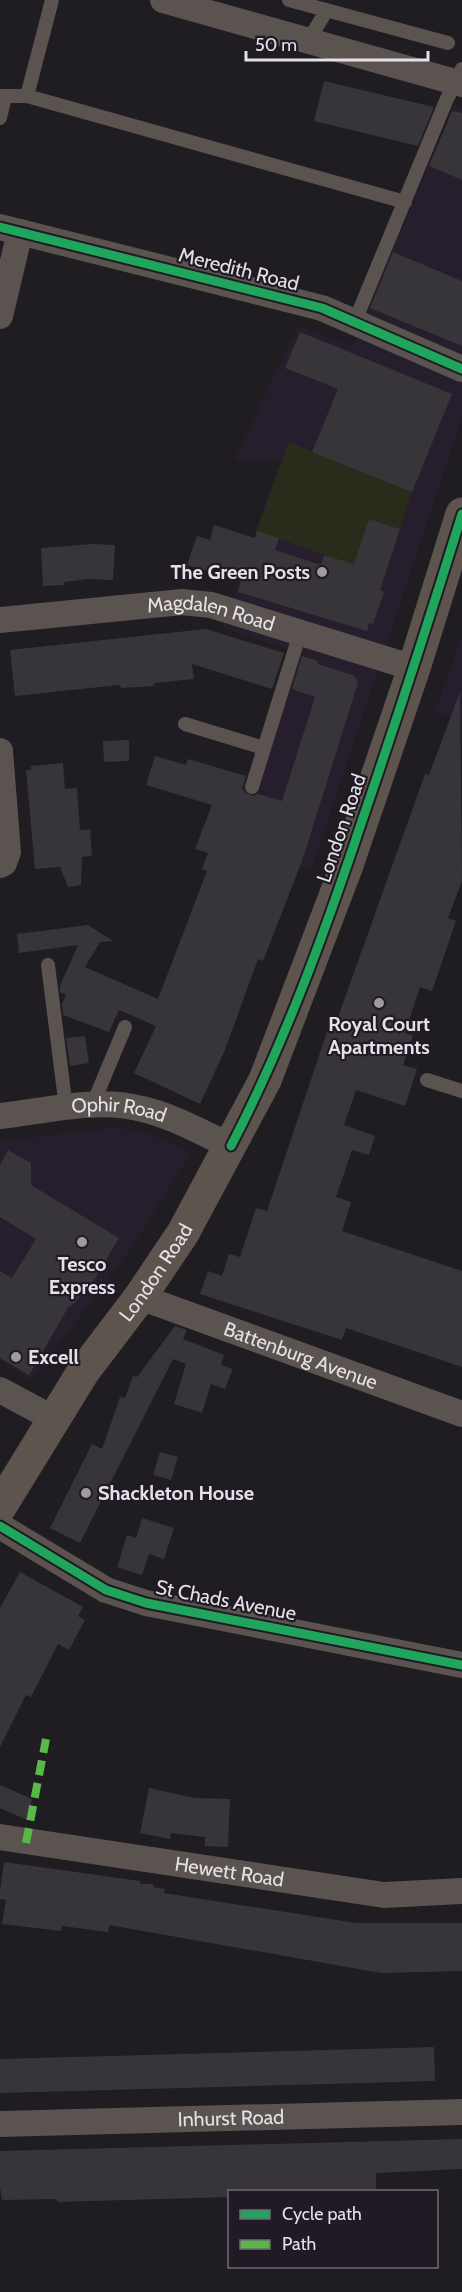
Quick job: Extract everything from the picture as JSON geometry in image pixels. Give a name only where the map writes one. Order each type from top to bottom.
[{"type":"main road","name":"London Road","points":[[0,1507],[52,1418],[83,1372],[140,1297],[183,1233],[265,1080],[312,962],[414,668],[462,514]]},
{"type":"street","points":[[163,0],[460,78]]},
{"type":"street","points":[[0,316],[10,230]]},
{"type":"street","name":"Meredith Road","points":[[10,230],[272,295],[355,321],[462,369]]},
{"type":"street","name":"Magdalen Road","points":[[0,620],[182,602],[211,605],[414,668]]},
{"type":"street","points":[[0,751],[8,852],[4,863],[0,866]]},
{"type":"street","name":"Ophir Road","points":[[0,1116],[66,1108],[121,1105],[141,1108],[231,1146]]},
{"type":"street","name":"Battenburg Avenue","points":[[140,1297],[462,1414]]},
{"type":"street","points":[[0,1390],[52,1418]]},
{"type":"street","name":"St Chads Avenue","points":[[0,1526],[106,1590],[146,1603],[462,1665]]},
{"type":"street","name":"Hewett Road","points":[[0,1837],[384,1895],[462,1891]]},
{"type":"street","name":"Inhurst Road","points":[[0,2124],[462,2112]]},
{"type":"lane","points":[[27,96],[52,0]]},
{"type":"lane","points":[[289,0],[448,44]]},
{"type":"lane","points":[[309,39],[327,10]]},
{"type":"lane","points":[[355,321],[460,78]]},
{"type":"lane","points":[[0,117],[3,96],[27,96],[405,202]]},
{"type":"lane","points":[[252,787],[300,633]]},
{"type":"lane","points":[[185,724],[264,748]]},
{"type":"lane","points":[[48,965],[66,1108]]},
{"type":"lane","points":[[92,1106],[124,1027]]},
{"type":"lane","points":[[427,1080],[462,1091]]},
{"type":"shaded area","points":[[454,105],[462,108],[462,418],[311,869],[227,837],[289,650],[222,628],[280,461],[234,460],[298,326],[352,346]]},
{"type":"shaded area","points":[[462,635],[462,718],[435,713]]},
{"type":"shaded area","points":[[111,1128],[140,1130],[191,1152],[132,1247],[32,1380],[0,1361],[0,1141]]},
{"type":"green space","points":[[289,442],[412,492],[400,529],[369,519],[354,565],[256,531]]},
{"type":"building","points":[[324,81],[434,107],[418,146],[314,121]]},
{"type":"building","points":[[452,111],[462,113],[462,180],[429,166]]},
{"type":"building","points":[[393,252],[462,281],[462,346],[370,308]]},
{"type":"building","points":[[300,332],[452,394],[412,492],[312,452],[338,389],[285,368]]},
{"type":"building","points":[[369,519],[400,529],[380,590],[384,592],[373,624],[369,623],[367,631],[238,592],[241,581],[187,565],[197,536],[210,540],[214,525],[255,538],[257,531],[279,538],[275,550],[321,565],[324,555],[354,564]]},
{"type":"building","points":[[92,544],[115,545],[113,580],[88,579],[64,582],[64,585],[43,586],[41,548]]},
{"type":"building","points":[[206,629],[284,653],[272,689],[192,664],[194,679],[154,683],[154,686],[122,688],[119,685],[15,696],[10,650]]},
{"type":"building","points":[[302,656],[318,661],[318,664],[355,676],[358,683],[302,861],[263,961],[258,959],[225,1050],[200,1104],[134,1073],[156,1026],[119,1010],[109,1032],[63,1015],[62,1004],[66,995],[60,992],[60,986],[78,945],[19,953],[17,934],[88,925],[113,941],[100,942],[85,967],[158,999],[207,871],[202,869],[208,853],[195,849],[212,805],[146,785],[155,756],[186,765],[188,759],[246,776],[242,789],[246,793],[282,801],[315,697],[292,689]]},
{"type":"building","points":[[460,692],[462,881],[448,918],[456,921],[432,991],[420,987],[405,1033],[413,1036],[403,1065],[417,1069],[405,1106],[356,1090],[344,1125],[375,1136],[369,1155],[352,1150],[336,1197],[351,1202],[342,1231],[462,1271],[462,1367],[346,1328],[342,1340],[200,1294],[208,1271],[222,1276],[229,1254],[240,1257],[256,1208],[267,1211],[327,1032],[332,1034],[425,774],[429,775]]},
{"type":"building","points":[[129,740],[129,761],[104,762],[103,741]]},
{"type":"building","points":[[63,763],[65,789],[77,788],[80,830],[90,829],[92,856],[82,857],[81,885],[68,887],[60,867],[35,869],[26,770],[31,770],[31,766]]},
{"type":"building","points":[[85,1036],[89,1063],[70,1066],[66,1038]]},
{"type":"building","points":[[8,1150],[31,1163],[31,1185],[119,1238],[94,1280],[71,1307],[69,1306],[29,1375],[0,1358],[0,1271],[12,1278],[36,1239],[0,1217],[0,1165]]},
{"type":"building","points":[[175,1326],[187,1330],[183,1339],[224,1355],[221,1365],[233,1369],[225,1389],[211,1384],[202,1413],[174,1404],[186,1364],[173,1359],[80,1543],[50,1528],[92,1444],[102,1449],[120,1397],[125,1398],[133,1376],[137,1377]]},
{"type":"building","points":[[160,1452],[178,1457],[171,1480],[153,1475]]},
{"type":"building","points":[[142,1518],[174,1528],[164,1559],[149,1554],[142,1575],[117,1567],[127,1535],[136,1538]]},
{"type":"building","points":[[20,1572],[83,1607],[78,1616],[85,1620],[69,1650],[58,1644],[31,1697],[26,1695],[0,1747],[0,1608]]},
{"type":"building","points":[[0,1785],[32,1799],[27,1820],[0,1808]]},
{"type":"building","points":[[149,1788],[195,1798],[230,1799],[228,1847],[205,1846],[205,1837],[171,1833],[170,1839],[140,1833]]},
{"type":"building","points":[[4,1862],[140,1881],[140,1884],[153,1884],[153,1887],[165,1889],[164,1893],[356,1923],[462,1923],[462,1971],[381,1973],[109,1925],[108,1932],[62,1926],[61,1931],[2,1924],[6,1900],[0,1899]]},
{"type":"building","points":[[434,2047],[435,2081],[0,2093],[0,2059]]},
{"type":"building","points":[[462,2139],[462,2169],[376,2173],[376,2190],[228,2190],[228,2197],[57,2202],[57,2199],[2,2200],[0,2151]]},
{"type":"marked path","points":[[26,1843],[46,1739]]},
{"type":"cycle path","points":[[0,227],[322,308],[462,369]]},
{"type":"cycle path","points":[[231,1146],[269,1067],[319,945],[426,630],[462,514]]},
{"type":"cycle path","points":[[0,1526],[106,1590],[146,1603],[462,1665]]},
{"type":"place","name":"The Green Posts","points":[[322,572]]},
{"type":"place","name":"Royal Court Apartments","points":[[379,1003]]},
{"type":"place","name":"Tesco Express","points":[[82,1242]]},
{"type":"place","name":"Excell","points":[[16,1357]]},
{"type":"place","name":"Shackleton House","points":[[86,1493]]}]
